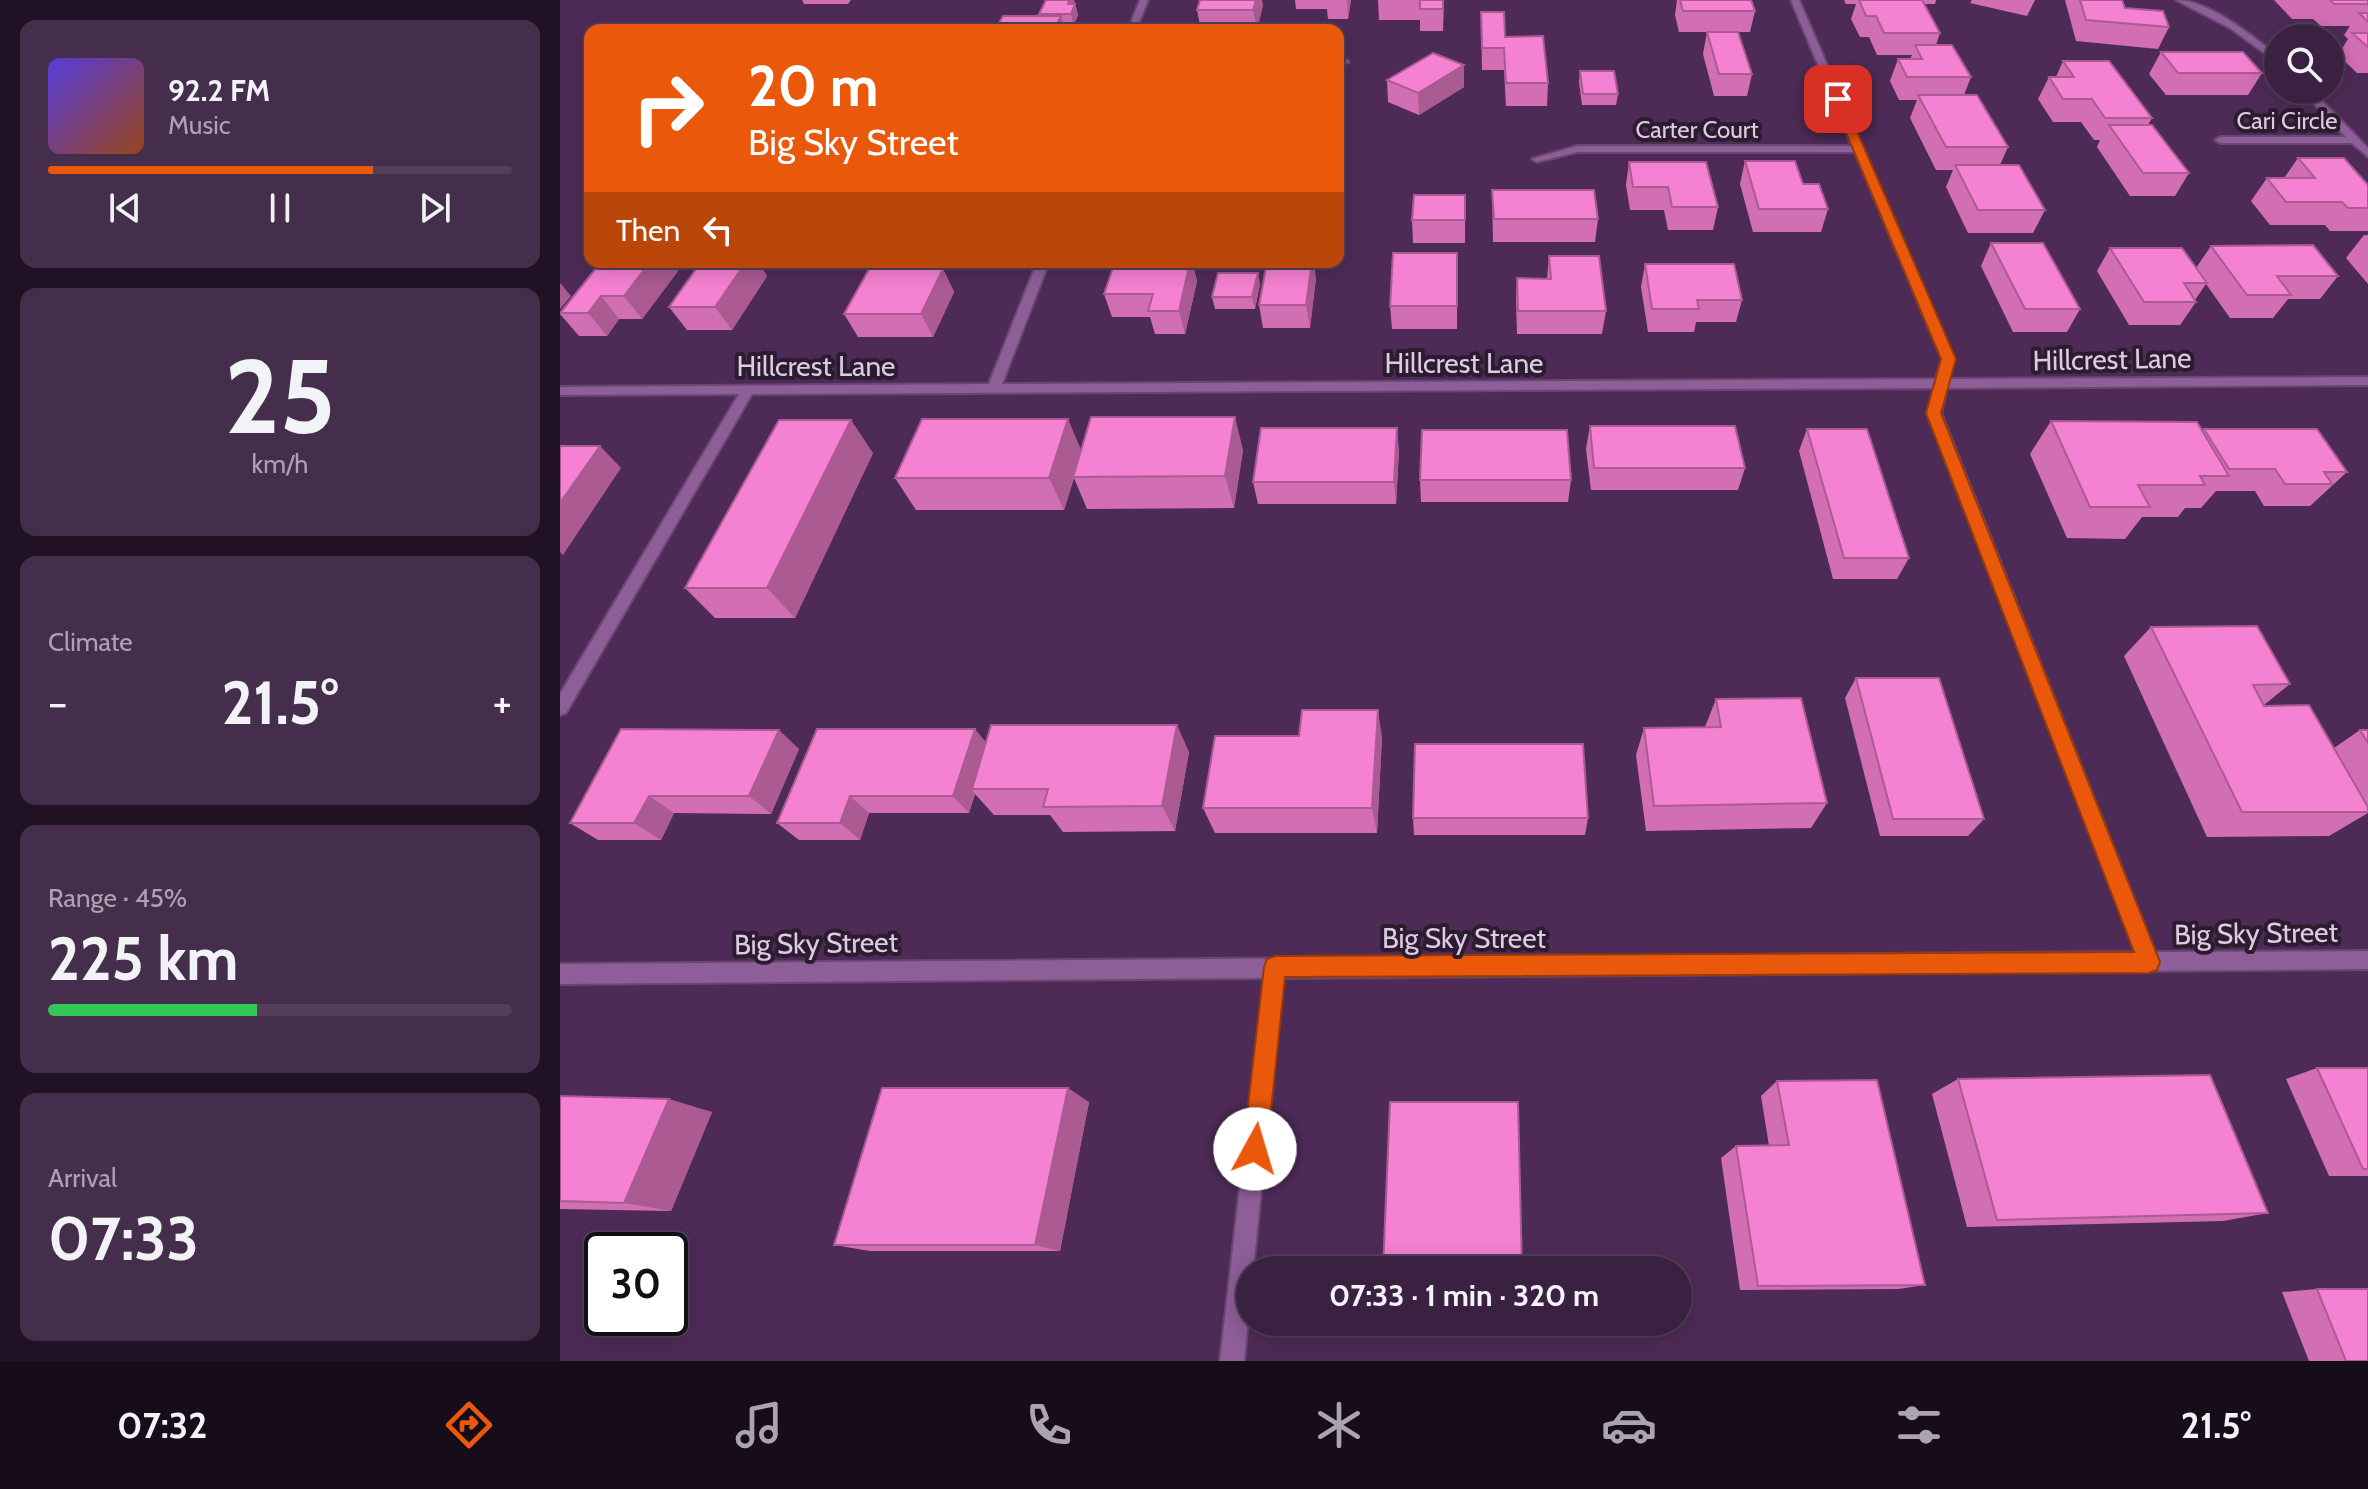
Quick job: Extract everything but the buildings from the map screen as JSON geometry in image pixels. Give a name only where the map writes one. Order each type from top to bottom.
[{"type":"street","points":[[1134,24],[1144,0]]},
{"type":"street","points":[[1795,0],[1948,359],[1934,413],[2149,962]]},
{"type":"street","points":[[2180,0],[2233,26],[2264,49]]},
{"type":"street","points":[[2320,104],[2368,154]]},
{"type":"street","name":"Cari Circle","points":[[2220,140],[2355,140]]},
{"type":"street","name":"Carter Court","points":[[1537,159],[1577,149],[1859,149]]},
{"type":"street","points":[[994,389],[1041,268]]},
{"type":"street","name":"Hillcrest Lane","points":[[560,391],[2368,381]]},
{"type":"street","points":[[560,708],[748,390]]},
{"type":"street","name":"Big Sky Street","points":[[560,974],[2368,960]]},
{"type":"street","points":[[1232,1361],[1275,967]]},
{"type":"route","points":[[1255,1149],[1275,967],[2149,962],[1934,413],[1948,359],[1838,99]]}]
